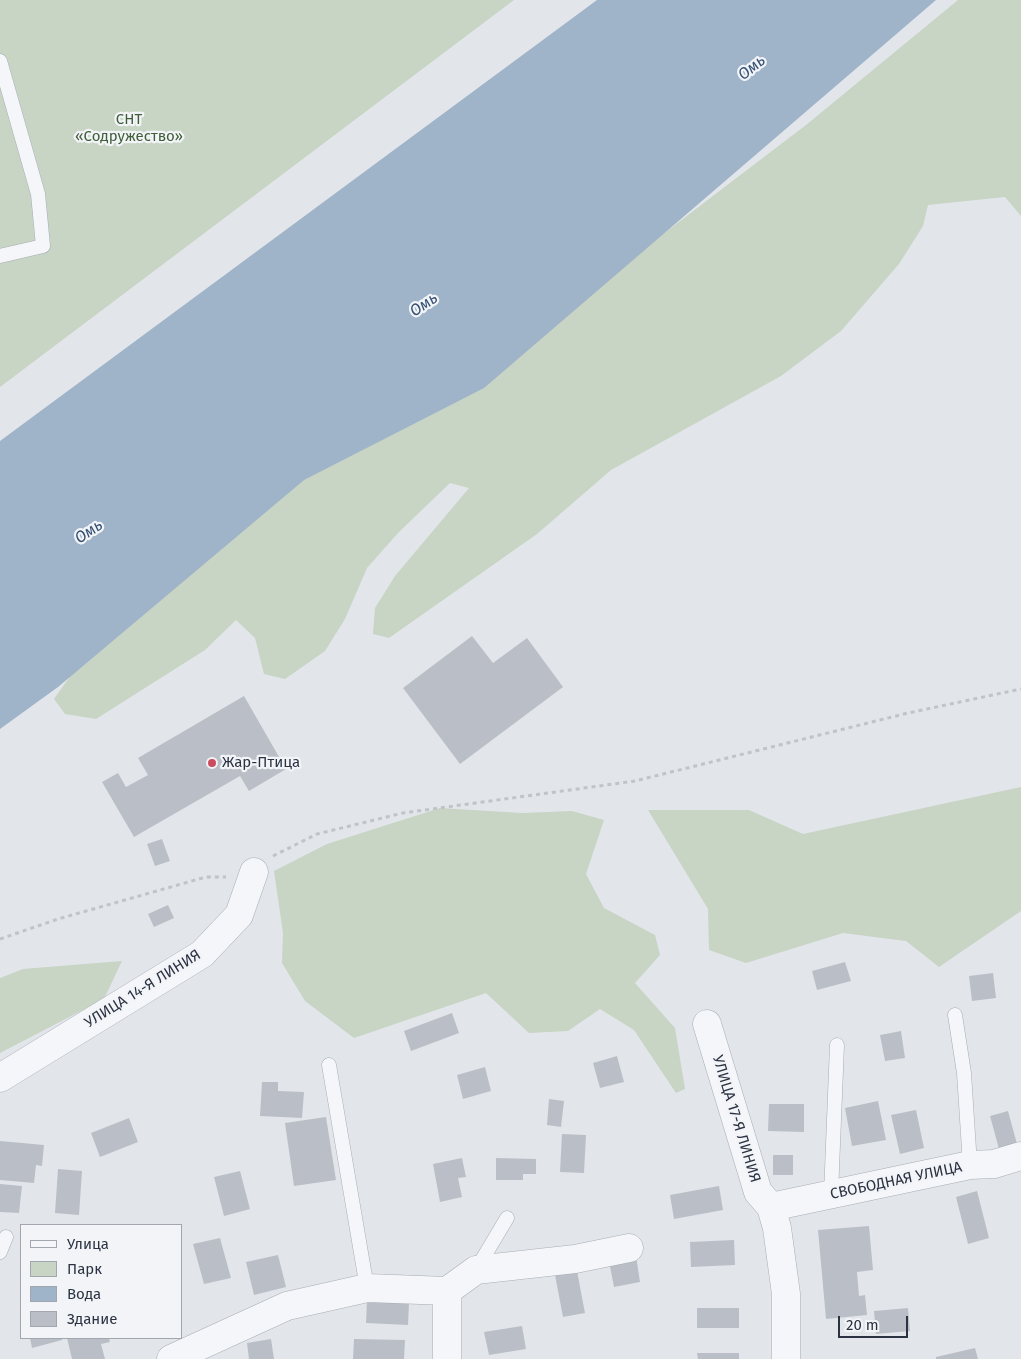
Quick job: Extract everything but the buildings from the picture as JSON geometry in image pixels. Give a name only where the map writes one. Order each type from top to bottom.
[{"type":"street","name":"УЛИЦА 14-Я ЛИНИЯ","points":[[0,1078],[202,954],[239,915],[254,872]]},
{"type":"street","name":"УЛИЦА 17-Я ЛИНИЯ","points":[[707,1024],[758,1192],[771,1207],[777,1228],[786,1294],[786,1359]]},
{"type":"street","name":"СВОБОДНАЯ УЛИЦА","points":[[771,1207],[970,1165],[994,1164],[1021,1156]]},
{"type":"street","points":[[171,1359],[287,1306],[367,1288],[446,1291],[476,1270],[575,1259],[629,1248]]},
{"type":"street","points":[[446,1291],[447,1359]]},
{"type":"lane","points":[[0,61],[38,194],[43,246],[0,256]]},
{"type":"lane","points":[[955,1015],[964,1073],[970,1165]]},
{"type":"lane","points":[[831,1194],[837,1045]]},
{"type":"lane","points":[[329,1065],[367,1288]]},
{"type":"lane","points":[[476,1270],[507,1218]]},
{"type":"lane","points":[[0,1252],[6,1237]]},
{"type":"path","points":[[0,939],[58,918],[206,877],[243,877],[254,872],[276,853],[317,834],[403,813],[635,781],[908,713],[1021,688]]},
{"type":"green space","name":"СНТ «Содружество»","points":[[0,0],[514,0],[0,387]]},
{"type":"green space","points":[[958,0],[1021,0],[1021,216],[1005,197],[928,205],[923,226],[899,264],[841,331],[781,376],[611,470],[537,534],[389,638],[373,634],[375,608],[395,576],[469,488],[450,483],[399,532],[367,568],[345,619],[325,651],[285,679],[264,674],[255,638],[236,620],[205,650],[96,719],[65,714],[54,699],[97,638],[287,478],[549,321],[806,125]]},
{"type":"green space","points":[[1021,787],[1021,911],[939,967],[906,941],[843,933],[746,963],[709,950],[708,909],[648,810],[749,810],[803,834]]},
{"type":"green space","points":[[440,808],[522,813],[572,811],[604,820],[586,874],[604,908],[655,935],[660,955],[635,983],[675,1028],[685,1089],[676,1093],[634,1030],[600,1009],[568,1031],[529,1033],[486,993],[354,1038],[305,1001],[282,963],[283,933],[274,871],[327,844]]},
{"type":"green space","points":[[122,961],[104,999],[0,1053],[0,978],[23,969]]},
{"type":"water","name":"Омь","points":[[597,0],[936,0],[484,388],[304,480],[58,687],[0,729],[0,441]]},
{"type":"place","name":"Жар-Птица","points":[[212,763]]}]
